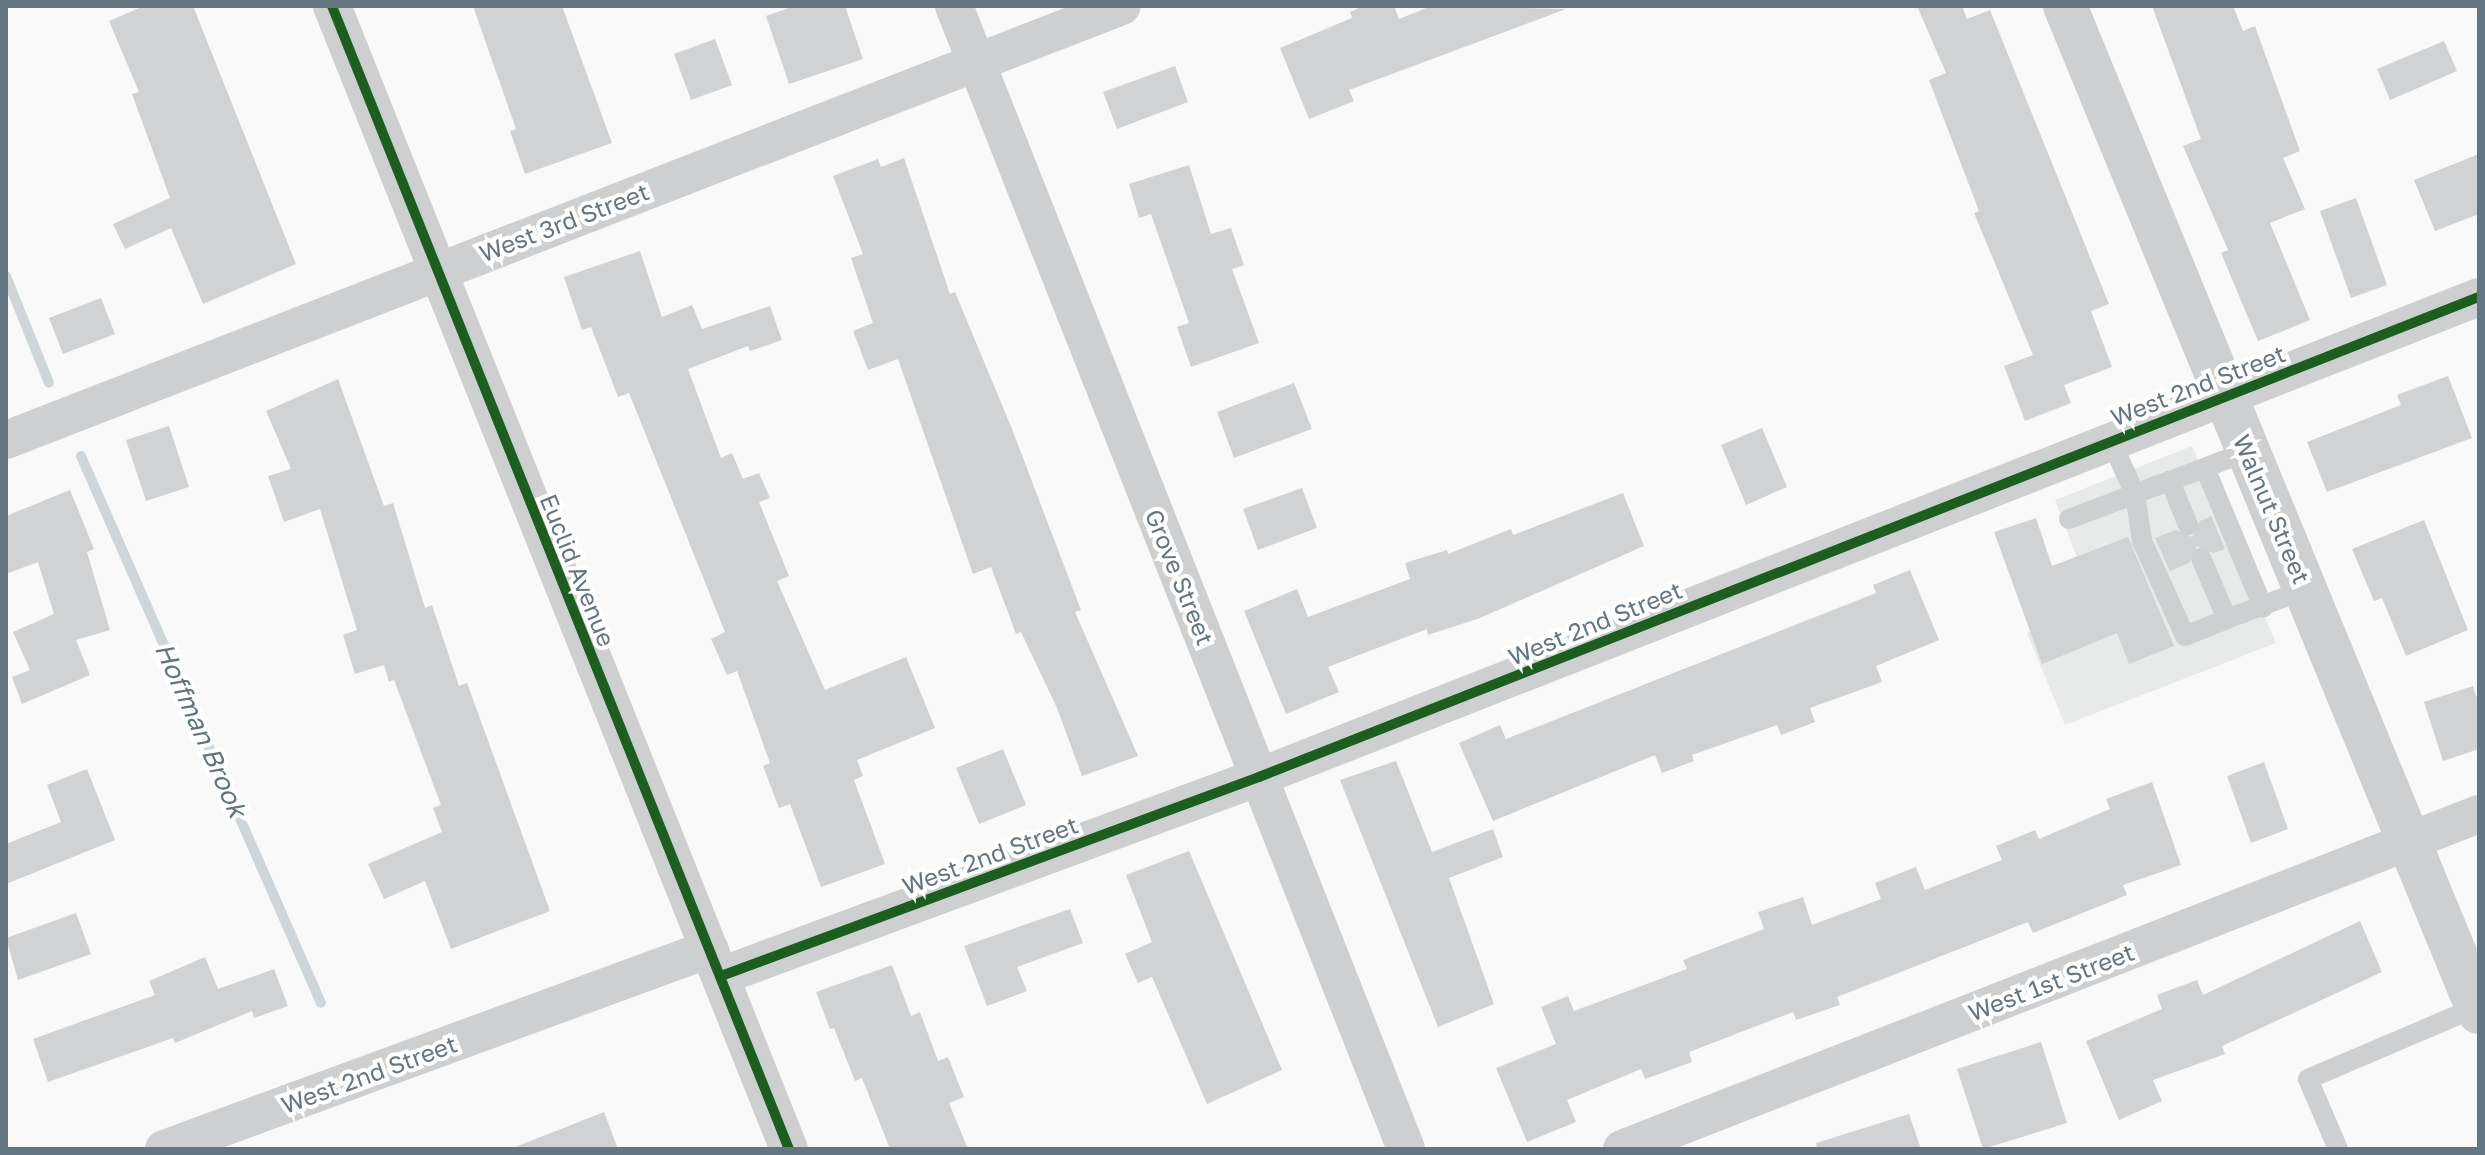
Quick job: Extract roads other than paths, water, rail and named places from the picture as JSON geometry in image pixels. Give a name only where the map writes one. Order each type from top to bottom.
[{"type":"street","name":"Euclid Avenue","points":[[332,6],[789,1149]]},
{"type":"street","name":"Grove Street","points":[[954,6],[1406,1149]]},
{"type":"street","name":"West 3rd Street","points":[[6,440],[1122,6]]},
{"type":"street","name":"Walnut Street","points":[[2065,6],[2478,1010]]},
{"type":"street","name":"West 2nd Street","points":[[164,1149],[1259,777],[2479,297]]},
{"type":"street","name":"West 1st Street","points":[[1622,1149],[2479,814]]},
{"type":"lane","points":[[2111,441],[2135,494],[2142,541],[2185,636],[2306,589]]},
{"type":"lane","points":[[2069,519],[2246,452]]},
{"type":"lane","points":[[2205,468],[2263,607]]},
{"type":"lane","points":[[2170,481],[2188,525]]},
{"type":"lane","points":[[2201,558],[2227,619]]},
{"type":"lane","points":[[2338,1149],[2308,1079],[2478,1010]]},
{"type":"waterway","name":"Hoffman Brook","points":[[6,276],[49,383]]},
{"type":"waterway","name":"Hoffman Brook","points":[[81,456],[321,1003]]}]
